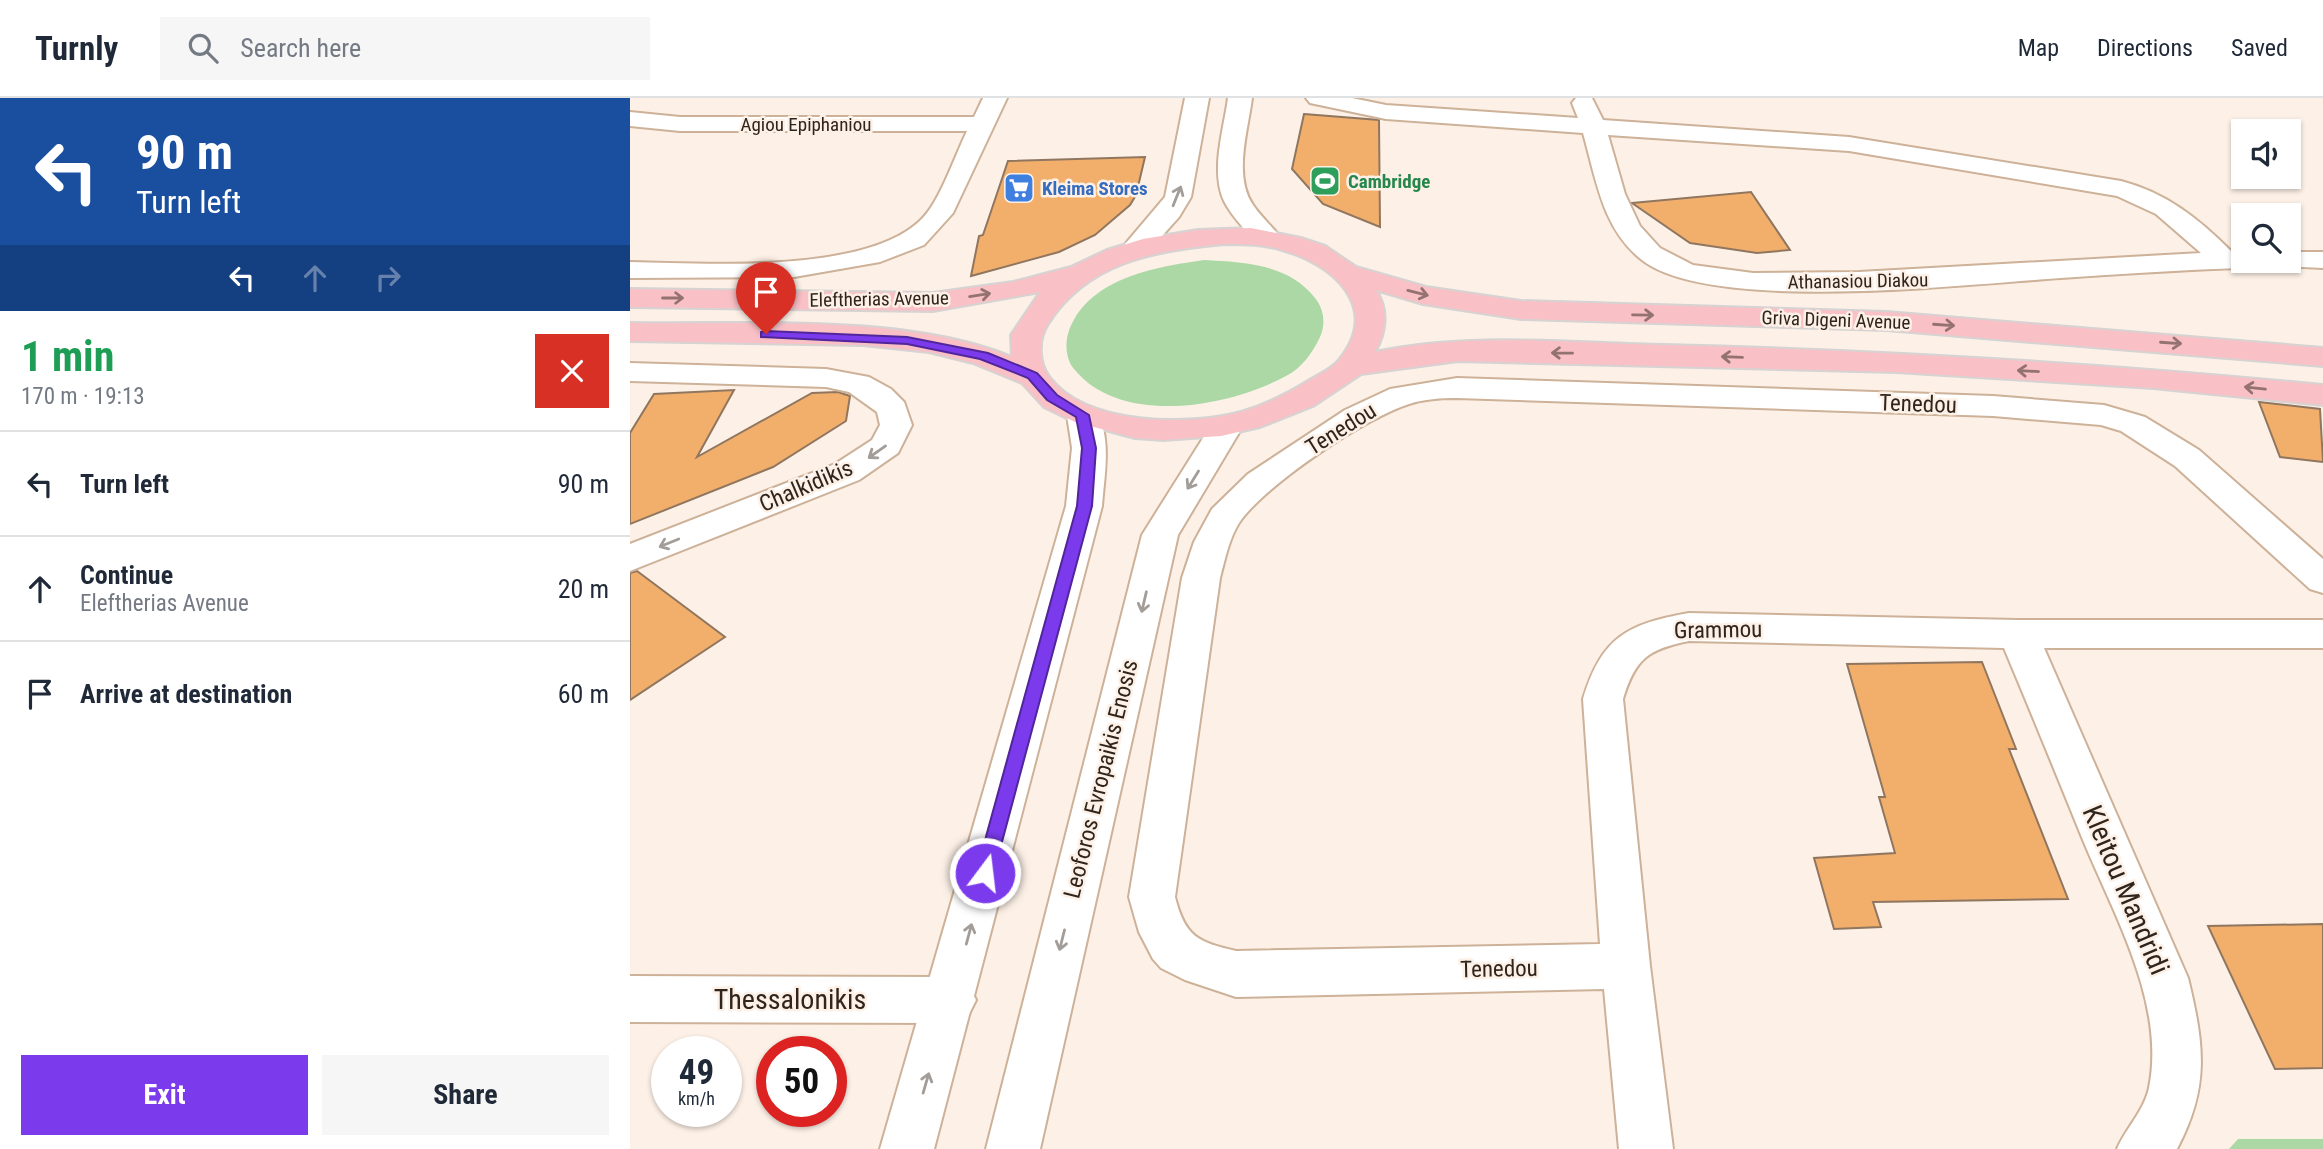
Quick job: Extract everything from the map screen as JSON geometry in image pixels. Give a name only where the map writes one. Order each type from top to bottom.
[{"type":"highway","points":[[1224,236],[1267,237],[1316,251],[1352,274],[1370,302],[1370,334],[1350,367],[1299,403],[1227,426],[1163,430],[1126,427],[1083,415],[1052,397],[1032,376],[1025,339],[1044,302],[1082,271],[1135,249],[1179,239],[1224,236]]},
{"type":"highway","name":"Eleftherias Avenue","points":[[630,298],[933,302],[1014,290],[1082,271]]},
{"type":"highway","name":"Griva Digeni Avenue","points":[[1352,274],[1423,295],[1521,310],[1887,321],[2323,358]]},
{"type":"highway","name":"Eleftherias Avenue","points":[[630,332],[863,336],[929,343],[983,356],[1032,376]]},
{"type":"highway","name":"Griva Digeni Avenue","points":[[1350,367],[1391,358],[1455,352],[1679,355],[2151,377],[2323,395]]},
{"type":"street","points":[[680,124],[708,98]]},
{"type":"street","points":[[630,270],[810,267],[860,259],[898,245],[929,227],[937,218],[995,98]]},
{"type":"street","points":[[1135,249],[1170,211],[1178,197],[1197,98]]},
{"type":"street","points":[[1240,98],[1232,167],[1234,192],[1240,206],[1267,237]]},
{"type":"street","points":[[1318,98],[1386,112],[1849,144],[2121,189],[2162,204],[2231,258]]},
{"type":"street","name":"Athanasiou Diakou","points":[[1582,98],[1594,125],[1614,208],[1639,244],[1657,259],[1687,273],[1762,283],[1919,279],[2231,260]]},
{"type":"street","name":"Agiou Epiphaniou","points":[[630,119],[680,124],[983,124]]},
{"type":"street","points":[[2301,260],[2323,260]]},
{"type":"street","name":"Chalkidikis","points":[[630,373],[826,378],[858,384],[880,396],[893,410],[896,425],[886,446],[847,472],[630,558]]},
{"type":"street","name":"Tenedou","points":[[1626,966],[1236,974],[1200,965],[1176,953],[1157,927],[1152,897],[1201,578],[1209,548],[1231,508],[1249,491],[1371,409],[1413,392],[1457,388],[1993,406],[2104,415],[2133,424],[2187,458],[2323,580]]},
{"type":"street","points":[[907,1149],[951,1000],[1084,506],[1089,448],[1083,415]]},
{"type":"street","name":"Leoforos Evropaikis Enosis","points":[[1013,1149],[1160,535],[1227,426]]},
{"type":"street","name":"Grammou","points":[[1646,1149],[1626,966],[1604,699],[1611,669],[1628,649],[1653,633],[1689,627],[2018,634],[2323,634]]},
{"type":"street","name":"Kleitou Mandridi","points":[[2018,634],[2164,978],[2178,1038],[2176,1094],[2156,1136],[2144,1149]]},
{"type":"street","name":"Thessalonikis","points":[[630,999],[951,1000]]},
{"type":"green space","points":[[1204,260],[1265,267],[1292,278],[1315,298],[1322,312],[1322,332],[1310,354],[1297,369],[1262,387],[1235,396],[1176,406],[1147,405],[1119,399],[1094,387],[1074,369],[1068,357],[1067,338],[1077,315],[1089,300],[1105,288],[1143,272]]},
{"type":"green space","points":[[2238,1139],[2323,1139],[2323,1149],[2229,1149]]},
{"type":"building","points":[[1304,114],[1379,120],[1380,227],[1323,204],[1292,169]]},
{"type":"building","points":[[1145,157],[1136,195],[1130,205],[1095,235],[1059,252],[971,276],[979,236],[983,235],[1008,161]]},
{"type":"building","points":[[1751,192],[1790,250],[1757,253],[1690,243],[1632,203]]},
{"type":"building","points":[[734,390],[697,457],[812,393],[838,392],[850,396],[846,421],[773,467],[630,524],[630,433],[654,394]]},
{"type":"building","points":[[2259,402],[2320,409],[2323,462],[2280,457]]},
{"type":"building","points":[[637,571],[725,637],[630,700],[630,573]]},
{"type":"building","points":[[1982,662],[2016,749],[2009,749],[2068,899],[1873,902],[1881,927],[1834,929],[1814,858],[1895,853],[1879,797],[1885,797],[1847,664]]},
{"type":"building","points":[[2323,924],[2323,1068],[2275,1069],[2208,926]]},
{"type":"place","name":"Cambridge","points":[[1325,181]]},
{"type":"place","name":"Kleima Stores","points":[[1019,188]]},
{"type":"route","points":[[766,334],[863,336],[907,340],[983,356],[1032,376],[1052,397],[1083,415],[1089,448],[1084,506],[985,873]]}]
